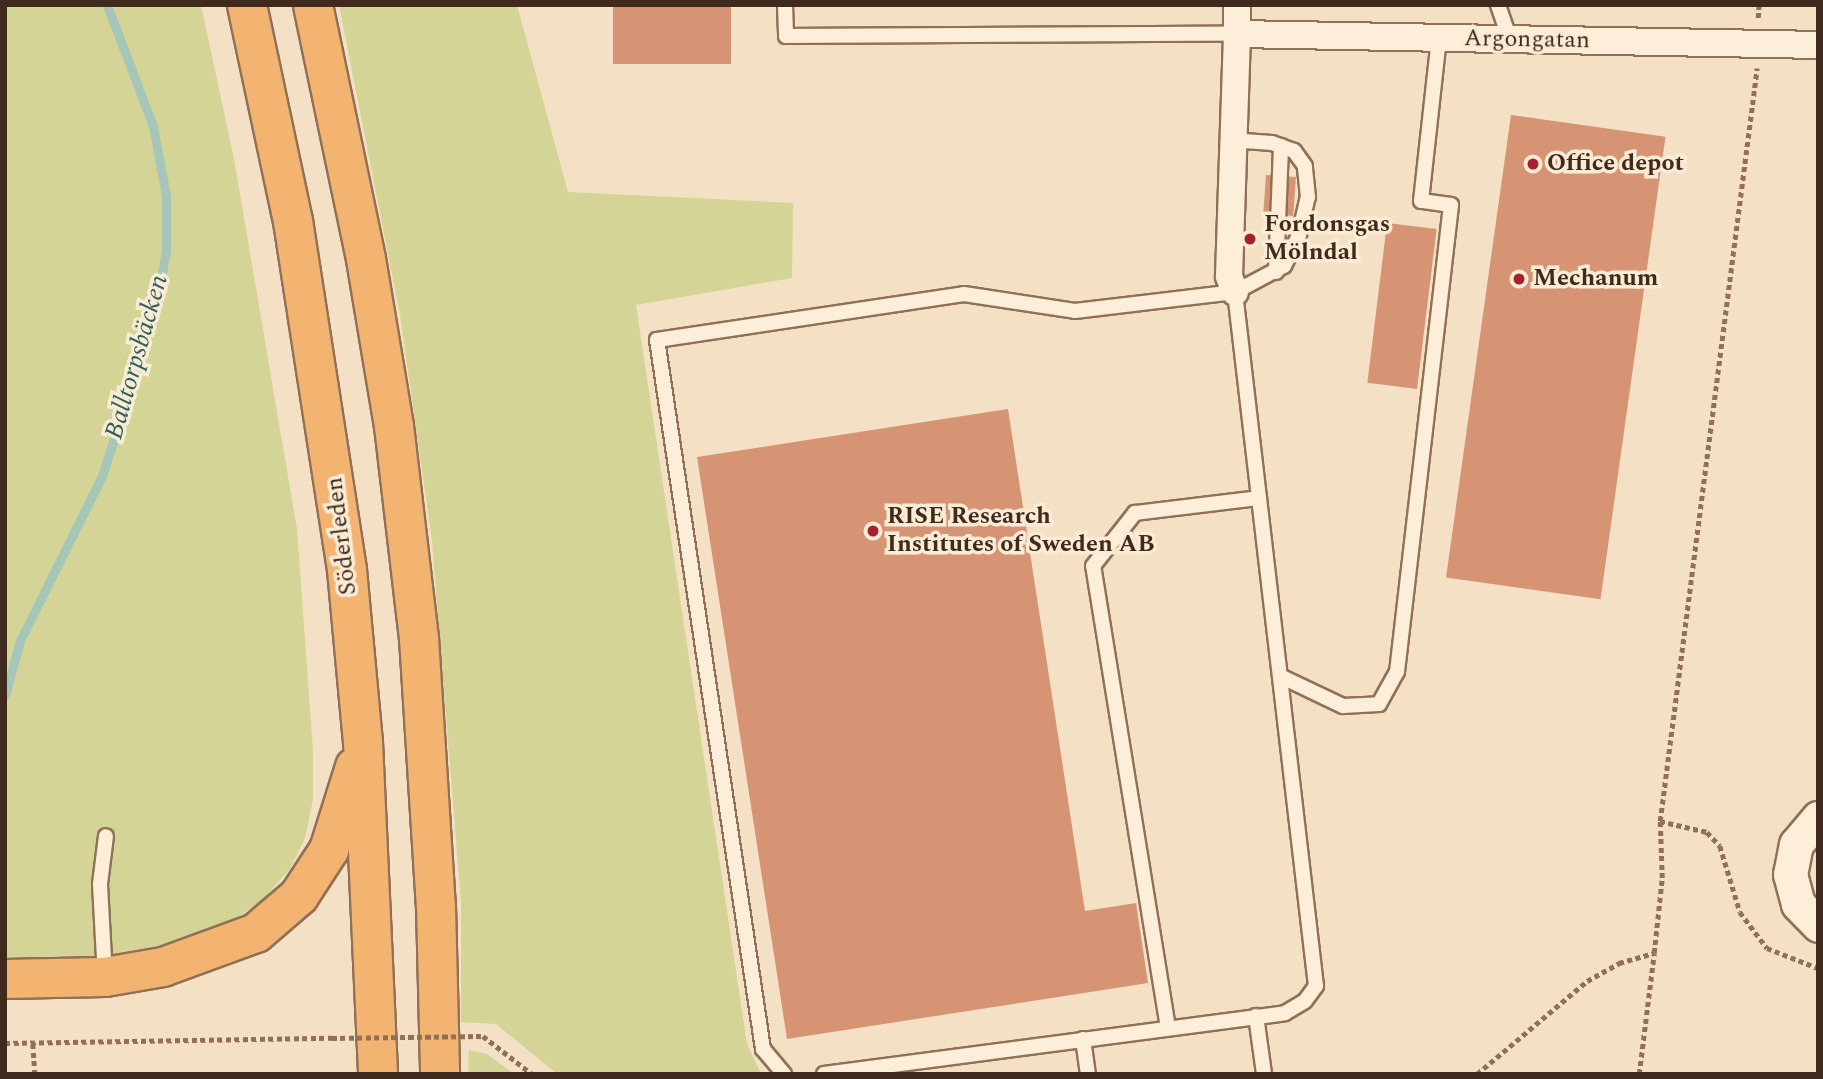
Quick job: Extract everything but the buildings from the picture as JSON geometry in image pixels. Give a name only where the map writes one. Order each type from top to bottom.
[{"type":"highway","name":"Söderleden","points":[[247,5],[320,374],[347,570],[363,742],[378,1074]]},
{"type":"highway","points":[[313,5],[366,259],[396,439],[419,638],[436,906],[440,1074]]},
{"type":"highway","points":[[5,979],[105,977],[190,961],[256,933],[277,919],[299,896],[329,850],[363,742]]},
{"type":"street","points":[[1235,292],[1229,276],[1237,5]]},
{"type":"street","name":"Argongatan","points":[[1237,34],[1818,45]]},
{"type":"street","points":[[1818,818],[1796,844],[1790,874],[1798,904],[1818,925]]},
{"type":"lane","points":[[785,5],[786,37],[1237,34]]},
{"type":"lane","points":[[1498,5],[1510,40]]},
{"type":"lane","points":[[1280,676],[1343,706],[1379,704],[1397,672],[1451,205],[1421,201],[1439,38]]},
{"type":"lane","points":[[784,1074],[763,1049],[657,340],[964,294],[1075,311],[1235,292],[1284,266],[1300,235],[1308,197],[1305,166],[1294,151],[1281,146],[1234,140]]},
{"type":"lane","points":[[1276,272],[1281,146]]},
{"type":"lane","points":[[824,1074],[1284,1013],[1305,1001],[1316,986],[1235,292]]},
{"type":"lane","points":[[1168,1028],[1093,566],[1135,513],[1259,498]]},
{"type":"lane","points":[[105,977],[100,884],[106,836]]},
{"type":"lane","points":[[1256,1016],[1264,1074]]},
{"type":"lane","points":[[1083,1040],[1088,1074]]},
{"type":"path","points":[[1639,1074],[1662,878],[1660,821],[1755,100],[1759,5]]},
{"type":"path","points":[[1660,821],[1707,832],[1720,846],[1740,912],[1767,948],[1818,968]]},
{"type":"path","points":[[1477,1074],[1587,981],[1619,963],[1654,953]]},
{"type":"path","points":[[5,1044],[483,1036],[531,1073]]},
{"type":"path","points":[[33,1044],[35,1074]]},
{"type":"green space","points":[[5,5],[201,5],[234,159],[297,529],[313,751],[313,800],[305,838],[290,869],[263,899],[230,923],[150,956],[5,965]]},
{"type":"green space","points":[[339,5],[517,5],[568,192],[793,203],[792,278],[636,305],[747,1044],[761,1074],[557,1074],[496,1024],[461,1022],[461,903],[432,541],[400,315]]},
{"type":"green space","points":[[469,1050],[487,1054],[514,1074],[468,1074]]},
{"type":"waterway","name":"Balltorpsbäcken","points":[[5,695],[20,641],[102,476],[155,312],[166,250],[166,196],[153,126],[107,5]]},
{"type":"place","name":"Office depot","points":[[1533,164]]},
{"type":"place","name":"Fordonsgas Mölndal","points":[[1250,239]]},
{"type":"place","name":"Mechanum","points":[[1519,279]]},
{"type":"place","name":"RISE Research Institutes of Sweden AB","points":[[873,531]]}]
